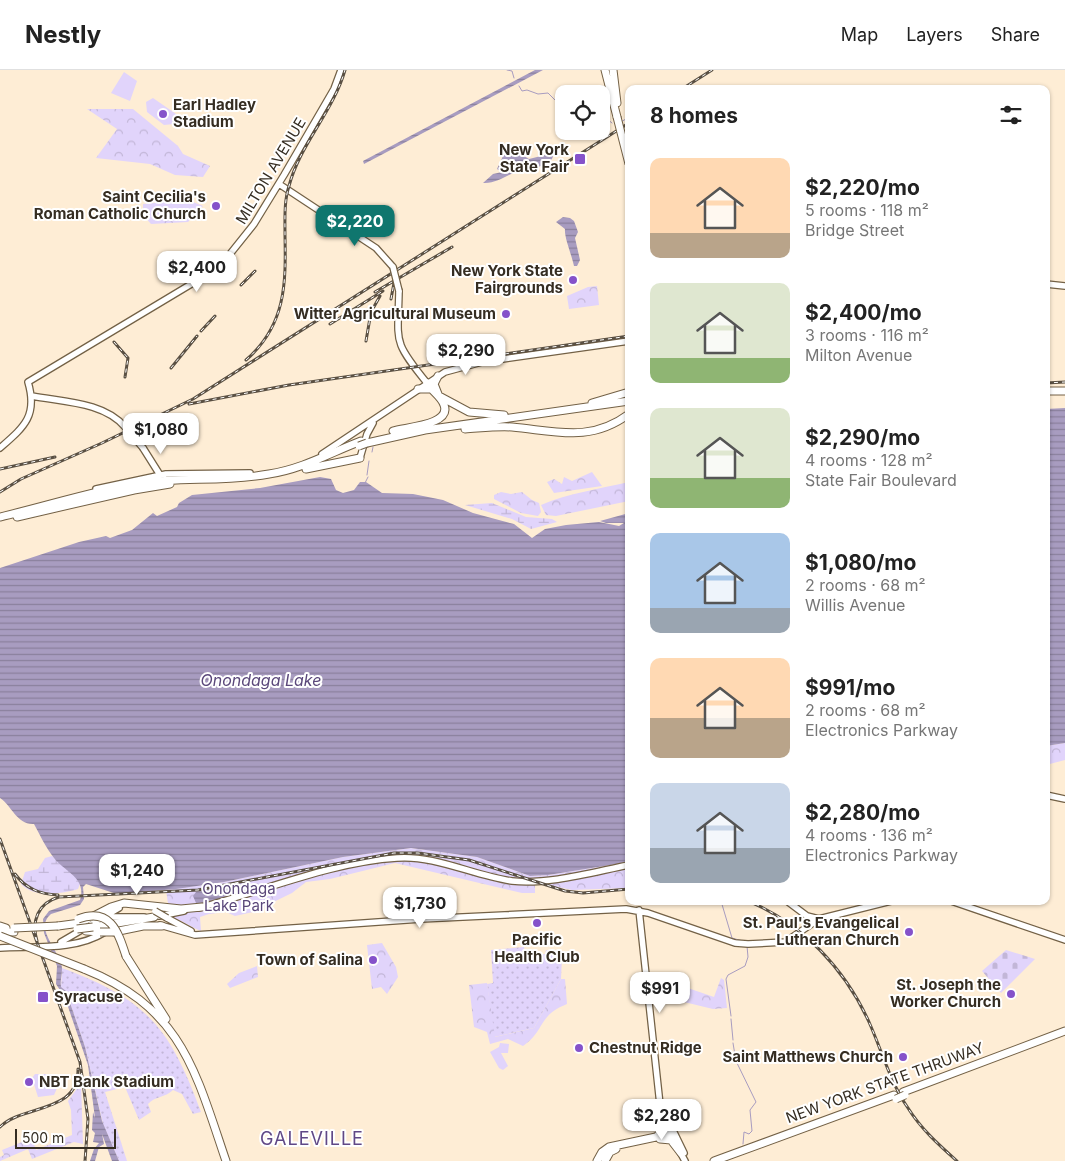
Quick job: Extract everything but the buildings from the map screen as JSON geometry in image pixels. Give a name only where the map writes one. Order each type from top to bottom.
[{"type":"highway","points":[[607,70],[617,103]]},
{"type":"highway","points":[[607,70],[625,135]]},
{"type":"highway","points":[[613,70],[625,145]]},
{"type":"highway","points":[[438,376],[434,384],[438,394]]},
{"type":"highway","points":[[418,389],[429,386]]},
{"type":"highway","points":[[429,386],[450,404],[469,412],[504,415]]},
{"type":"highway","points":[[24,511],[139,483],[253,476],[285,471],[393,431],[433,422],[441,418],[444,414],[444,405],[429,386]]},
{"type":"highway","points":[[1050,389],[1065,389]]},
{"type":"highway","points":[[592,403],[625,393]]},
{"type":"highway","points":[[393,431],[625,397]]},
{"type":"highway","points":[[306,469],[365,441],[625,402]]},
{"type":"highway","points":[[415,432],[499,427],[577,434],[601,429],[625,416]]},
{"type":"highway","points":[[0,519],[146,488],[186,483],[262,479],[360,458]]},
{"type":"highway","points":[[0,519],[56,500]]},
{"type":"highway","points":[[59,929],[80,923],[111,907],[124,903],[140,903],[175,908],[202,907]]},
{"type":"highway","points":[[59,929],[76,926],[117,908]]},
{"type":"highway","points":[[1,928],[14,930],[85,928],[154,914]]},
{"type":"highway","points":[[59,929],[78,919],[94,916],[109,921],[120,935],[126,956],[185,1051],[197,1076],[226,1161]]},
{"type":"highway","points":[[114,932],[143,926],[162,926]]},
{"type":"highway","points":[[85,928],[100,932],[151,929]]},
{"type":"highway","points":[[0,938],[122,986],[145,1003],[163,1020],[185,1051]]},
{"type":"highway","points":[[84,971],[127,994],[143,1007],[166,1031],[190,1071],[222,1161]]},
{"type":"highway","name":"NEW YORK STATE THRUWAY","points":[[727,1161],[1065,1031]]},
{"type":"highway","name":"NEW YORK STATE THRUWAY","points":[[921,1087],[1065,1036]]},
{"type":"highway","name":"NEW YORK STATE THRUWAY","points":[[714,1161],[895,1097]]},
{"type":"highway","points":[[647,1140],[661,1134],[664,1122]]},
{"type":"highway","points":[[601,1161],[613,1150],[626,1145],[672,1134]]},
{"type":"highway","points":[[601,1161],[606,1152],[617,1146],[647,1140],[668,1139],[681,1153]]},
{"type":"main road","name":"MILTON AVENUE","points":[[32,396],[28,382],[205,276],[224,260],[244,238],[279,184],[334,89],[341,70]]},
{"type":"main road","points":[[279,184],[376,248],[393,267],[399,291],[398,340],[405,355],[429,386],[438,376],[482,362],[625,342]]},
{"type":"main road","points":[[1050,284],[1065,286]]},
{"type":"main road","points":[[56,500],[160,475],[247,474],[287,468],[327,451],[364,428],[418,389]]},
{"type":"main road","points":[[0,448],[25,425],[29,416],[32,396],[104,410],[120,420],[143,448],[160,475]]},
{"type":"main road","points":[[360,458],[365,441],[378,418]]},
{"type":"main road","points":[[364,428],[365,441]]},
{"type":"main road","points":[[1050,796],[1065,799]]},
{"type":"main road","points":[[0,948],[78,943],[92,940],[114,927],[154,914],[202,907],[311,875],[398,857],[422,859],[508,880],[526,882],[625,867]]},
{"type":"main road","points":[[792,905],[808,919],[808,928]]},
{"type":"main road","points":[[858,909],[864,905]]},
{"type":"main road","points":[[130,923],[162,926],[195,935],[518,913],[611,909],[639,910],[730,941],[747,944],[774,943],[792,939],[828,914],[874,905]]},
{"type":"main road","points":[[964,905],[1065,940]]},
{"type":"main road","points":[[50,945],[64,942],[117,908],[136,906],[167,918],[192,931],[208,933]]},
{"type":"main road","points":[[639,910],[660,1101],[664,1122],[687,1160]]},
{"type":"main road","points":[[801,912],[811,918],[819,919]]},
{"type":"main road","points":[[174,923],[179,930]]},
{"type":"main road","points":[[78,943],[80,935],[85,928]]},
{"type":"main road","points":[[660,1101],[672,1134],[681,1153],[687,1160]]},
{"type":"green space","points":[[124,72],[137,81],[130,101],[111,93]]},
{"type":"green space","name":"Earl Hadley Stadium","points":[[153,98],[179,116],[174,124],[164,125],[147,112],[146,102]]},
{"type":"green space","points":[[87,109],[133,109],[178,146],[183,154],[210,166],[203,177],[175,175],[150,164],[96,158],[117,129]]},
{"type":"green space","points":[[188,200],[203,206],[188,222],[151,224],[143,215],[143,204]]},
{"type":"green space","points":[[597,286],[599,305],[569,309],[567,296],[588,287]]},
{"type":"green space","points":[[592,472],[602,486],[554,493],[547,482],[554,479],[562,484],[564,477],[572,481]]},
{"type":"green space","points":[[625,483],[625,502],[556,516],[546,515],[541,505],[573,494]]},
{"type":"green space","points":[[501,492],[511,494],[522,492],[539,503],[541,512],[538,516],[521,513],[494,499],[494,495]]},
{"type":"green space","points":[[492,503],[526,517],[552,519],[557,522],[531,529],[512,519],[465,505]]},
{"type":"green space","points":[[1065,743],[1065,760],[1050,764],[1050,745]]},
{"type":"green space","name":"Onondaga Lake Park","points":[[411,848],[477,857],[530,876],[548,875],[625,863],[625,888],[572,890],[535,884],[535,893],[522,893],[395,863],[330,879],[306,882],[292,893],[253,912],[235,916],[226,912],[200,917],[201,931],[170,917],[166,890],[224,882],[343,857]]},
{"type":"green space","points":[[52,856],[77,878],[80,884],[78,889],[48,894],[33,891],[21,884],[25,872],[38,869],[45,858]]},
{"type":"green space","points":[[382,943],[396,967],[398,977],[387,994],[381,987],[372,989],[367,945]]},
{"type":"green space","points":[[524,947],[525,954],[545,954],[546,950],[556,951],[562,956],[561,979],[534,1028],[494,1037],[487,984],[493,983],[491,950]]},
{"type":"green space","points":[[1006,950],[1035,959],[1001,993],[982,971]]},
{"type":"green space","points":[[257,966],[258,977],[230,988],[227,984],[239,973]]},
{"type":"green space","points":[[62,968],[116,992],[136,1005],[152,1021],[166,1038],[178,1059],[201,1112],[193,1114],[182,1094],[173,1090],[151,1101],[148,1104],[151,1112],[139,1120],[125,1087],[105,1092],[127,1161],[119,1161],[103,1124],[85,1047],[66,991],[61,987]]},
{"type":"green space","points":[[721,978],[724,980],[727,1008],[713,1009],[684,1002],[682,986],[714,997]]},
{"type":"green space","points":[[561,979],[565,979],[567,1004],[551,1013],[523,1046],[508,1039],[490,1044],[487,1032],[474,1027],[469,985],[487,983],[495,1037],[534,1028]]},
{"type":"green space","points":[[500,1043],[509,1044],[508,1053],[501,1053],[508,1066],[503,1070],[499,1068],[490,1052],[499,1047]]},
{"type":"green space","points":[[35,1074],[56,1074],[59,1084],[54,1095],[38,1097],[32,1078]]},
{"type":"green space","points":[[81,1083],[83,1144],[74,1142],[32,1159],[28,1149],[0,1161],[0,1157],[4,1155],[2,1150],[32,1138],[36,1150],[72,1135],[71,1110],[68,1101]]},
{"type":"water","points":[[535,70],[543,70],[364,164],[363,161]]},
{"type":"water","points":[[513,149],[529,159],[553,153],[553,157],[548,163],[540,166],[521,170],[493,182],[483,183],[493,174],[502,172],[497,169],[503,156]]},
{"type":"water","points":[[563,217],[574,221],[578,232],[575,238],[580,260],[577,266],[574,266],[565,229],[556,222]]},
{"type":"water","points":[[1065,408],[1065,743],[1050,745],[1050,409]]},
{"type":"water","name":"Onondaga Lake","points":[[320,477],[331,479],[336,490],[343,493],[354,490],[360,482],[366,482],[382,493],[413,494],[443,500],[473,513],[514,524],[532,538],[545,529],[566,525],[599,522],[619,526],[624,523],[600,521],[625,514],[625,863],[548,875],[530,876],[477,857],[411,848],[343,857],[224,882],[176,889],[117,894],[86,884],[83,887],[84,899],[80,905],[51,914],[46,920],[45,927],[49,941],[61,962],[61,987],[66,991],[85,1047],[102,1121],[119,1161],[112,1161],[102,1134],[104,1144],[99,1147],[95,1161],[90,1161],[94,1149],[99,1143],[93,1142],[95,1133],[92,1130],[93,1112],[95,1118],[88,1065],[65,998],[56,984],[57,966],[44,933],[43,919],[49,911],[80,900],[80,886],[74,876],[51,854],[34,824],[19,818],[0,798],[0,568],[79,542],[106,536],[110,538],[132,530],[153,513],[157,516],[177,507],[179,503],[192,495],[260,488]]},
{"type":"water","points":[[242,885],[243,888],[227,897],[214,901],[196,903],[193,896],[196,892]]},
{"type":"waterway","points":[[507,70],[512,71],[514,78]]},
{"type":"waterway","points":[[519,86],[522,91],[527,90],[538,94],[548,93],[555,100]]},
{"type":"waterway","points":[[621,122],[625,120]]},
{"type":"waterway","points":[[372,452],[373,447]]},
{"type":"waterway","points":[[367,475],[369,461]]},
{"type":"waterway","points":[[365,483],[368,477]]},
{"type":"waterway","points":[[722,905],[732,938],[746,942]]},
{"type":"waterway","points":[[731,1016],[726,979],[728,975],[745,966],[748,957],[747,946]]},
{"type":"waterway","points":[[731,1019],[733,1040]]},
{"type":"waterway","points":[[733,1043],[736,1061],[756,1102],[750,1110],[752,1131],[749,1134],[744,1132],[743,1144]]},
{"type":"railway","points":[[246,360],[269,333],[281,303],[285,270],[287,192],[294,171],[308,142],[333,100],[345,70]]},
{"type":"railway","points":[[688,85],[712,70]]},
{"type":"railway","points":[[0,492],[21,479],[102,443],[193,399],[625,126]]},
{"type":"railway","points":[[375,292],[452,247]]},
{"type":"railway","points":[[241,285],[255,271]]},
{"type":"railway","points":[[391,299],[394,283]]},
{"type":"railway","points":[[330,324],[383,291]]},
{"type":"railway","points":[[366,341],[371,312],[380,296]]},
{"type":"railway","points":[[201,331],[215,316]]},
{"type":"railway","points":[[171,368],[197,336]]},
{"type":"railway","points":[[189,404],[289,385],[625,337]]},
{"type":"railway","points":[[114,342],[128,358],[125,377]]},
{"type":"railway","points":[[1050,383],[1065,382]]},
{"type":"railway","points":[[0,469],[55,457]]},
{"type":"railway","points":[[0,839],[80,1062],[88,1119],[85,1161]]},
{"type":"railway","points":[[37,941],[35,927],[38,914],[41,908],[59,897],[198,890],[394,853],[418,853],[469,860],[565,891],[583,893],[625,889]]},
{"type":"railway","points":[[15,874],[34,890],[58,895]]},
{"type":"railway","points":[[757,905],[768,910],[804,935],[834,966],[859,1002],[891,1077],[913,1116],[924,1130],[957,1161]]},
{"type":"railway","points":[[0,1127],[10,1120],[60,1101],[69,1094],[76,1083],[78,1069]]},
{"type":"place","name":"Earl Hadley Stadium","points":[[163,114]]},
{"type":"place","name":"New York State Fair","points":[[580,159]]},
{"type":"place","name":"Saint Cecilia's Roman Catholic Church","points":[[216,206]]},
{"type":"place","name":"New York State Fairgrounds","points":[[573,280]]},
{"type":"place","name":"Witter Agricultural Museum","points":[[506,314]]},
{"type":"place","name":"Pacific Health Club","points":[[537,923]]},
{"type":"place","name":"St. Paul's Evangelical Lutheran Church","points":[[909,932]]},
{"type":"place","name":"Town of Salina","points":[[373,960]]},
{"type":"place","name":"St. Joseph the Worker Church","points":[[1011,994]]},
{"type":"place","name":"Syracuse","points":[[43,997]]},
{"type":"place","name":"Chestnut Ridge","points":[[579,1048]]},
{"type":"place","name":"Saint Matthews Church","points":[[903,1057]]},
{"type":"place","name":"NBT Bank Stadium","points":[[29,1082]]},
{"type":"district","name":"GALEVILLE","points":[[312,1139]]}]
